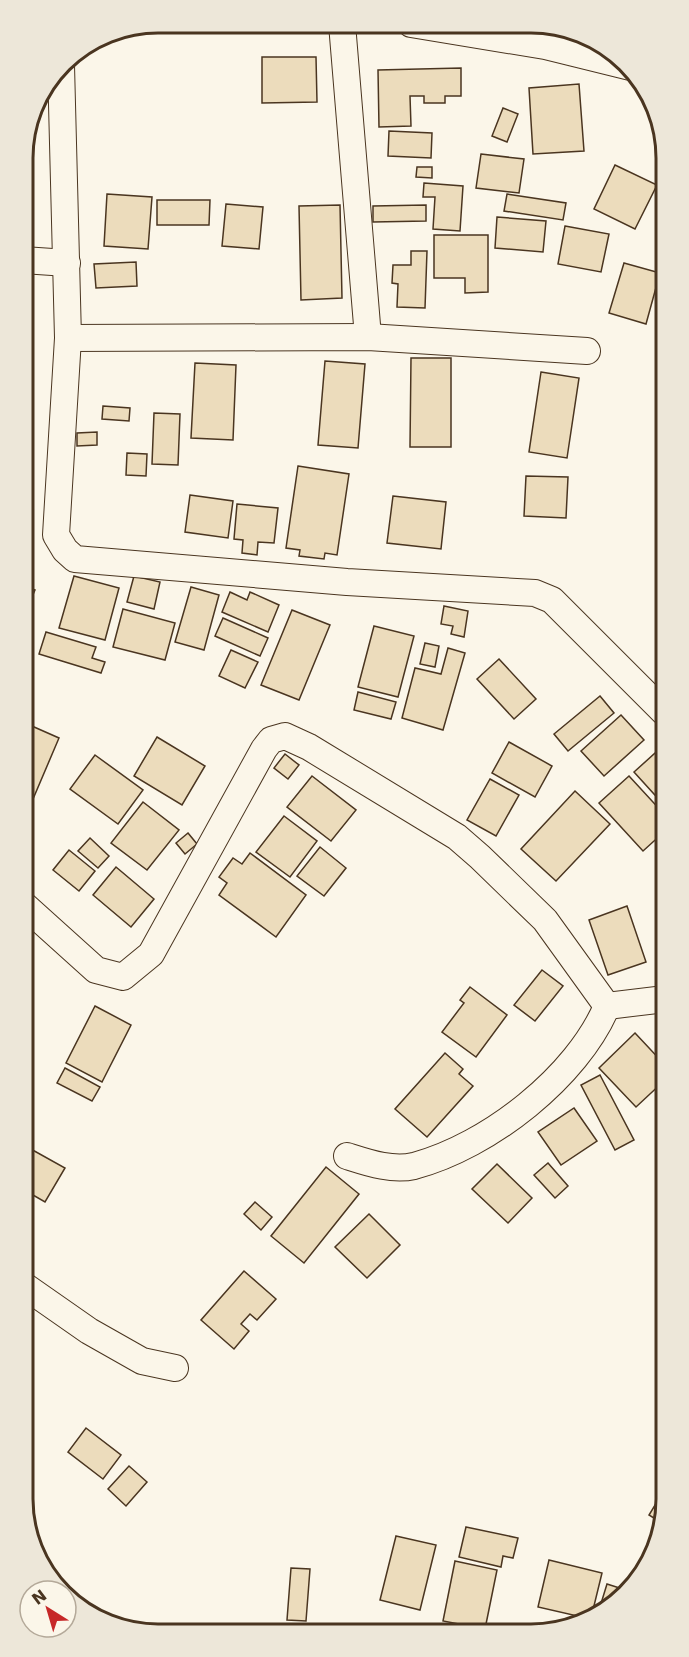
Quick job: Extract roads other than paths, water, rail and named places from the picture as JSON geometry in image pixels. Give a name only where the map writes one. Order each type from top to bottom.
[{"type":"street","points":[[343,33],[368,337]]},
{"type":"street","points":[[521,33],[546,35],[605,57]]},
{"type":"street","points":[[61,79],[68,338],[56,535],[65,550],[75,559],[347,582],[535,593],[552,600],[656,704]]},
{"type":"street","points":[[33,261],[67,263]]},
{"type":"street","points":[[68,338],[368,337],[587,351]]},
{"type":"street","points":[[33,913],[96,970],[123,976],[151,954],[264,749],[272,740],[285,736],[309,747],[457,837],[545,920],[607,1006]]},
{"type":"street","points":[[607,1006],[656,1000]]},
{"type":"street","points":[[347,1156],[382,1167],[413,1166],[465,1146],[505,1120],[550,1085],[573,1061],[597,1028],[607,1006]]},
{"type":"street","points":[[33,1292],[89,1331],[142,1361],[175,1368]]}]
